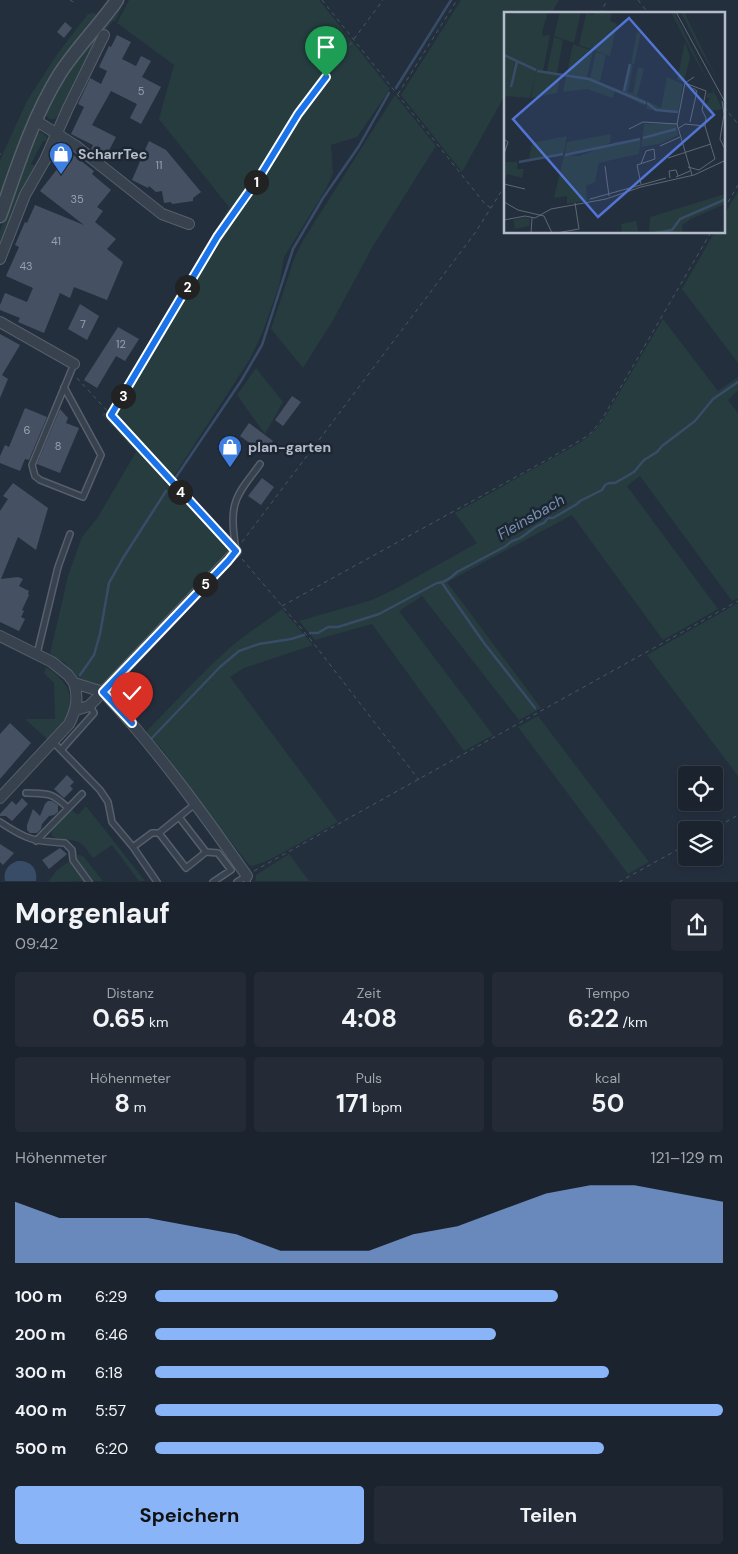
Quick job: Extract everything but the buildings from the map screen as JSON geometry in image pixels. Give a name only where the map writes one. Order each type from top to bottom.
[{"type":"street","points":[[0,216],[15,170],[50,89],[67,63],[117,0]]},
{"type":"street","points":[[0,259],[25,195],[45,160],[104,35]]},
{"type":"street","points":[[35,120],[76,146],[162,214],[189,224]]},
{"type":"street","points":[[0,322],[74,364]]},
{"type":"street","points":[[76,710],[90,706],[236,551]]},
{"type":"street","points":[[0,636],[38,654],[61,668],[74,683],[78,693],[76,710],[69,724],[0,798]]},
{"type":"street","points":[[74,683],[103,692],[132,723],[196,804],[247,879]]},
{"type":"lane","points":[[64,388],[101,455],[83,497],[40,480],[32,471],[32,465],[64,388],[74,364]]},
{"type":"lane","points":[[236,551],[235,504],[260,464]]},
{"type":"lane","points":[[38,654],[58,567],[70,534]]},
{"type":"lane","points":[[61,750],[94,713],[90,706]]},
{"type":"lane","points":[[53,742],[100,790],[108,802],[112,822],[133,847],[157,882]]},
{"type":"lane","points":[[26,793],[56,796],[68,808]]},
{"type":"lane","points":[[36,841],[82,794]]},
{"type":"lane","points":[[133,847],[152,833],[159,833],[196,804]]},
{"type":"lane","points":[[179,817],[206,852]]},
{"type":"lane","points":[[0,822],[21,836],[36,841],[66,843],[72,850],[73,860],[89,882]]},
{"type":"lane","points":[[159,833],[186,868],[206,852],[218,853],[231,870],[213,882]]},
{"type":"lane","points":[[237,882],[247,879]]},
{"type":"path","points":[[70,0],[75,3]]},
{"type":"path","points":[[322,0],[485,204],[492,209]]},
{"type":"path","points":[[111,415],[217,237],[260,176],[298,114],[383,0]]},
{"type":"path","points":[[398,94],[457,0]]},
{"type":"path","points":[[601,12],[607,0]]},
{"type":"path","points":[[638,0],[647,12]]},
{"type":"path","points":[[726,109],[738,124]]},
{"type":"path","points":[[726,206],[738,185]]},
{"type":"path","points":[[236,551],[475,233],[504,188]]},
{"type":"path","points":[[282,606],[552,457],[589,434],[601,422],[710,234]]},
{"type":"path","points":[[74,364],[75,377],[236,551],[311,640],[419,780]]},
{"type":"path","points":[[247,879],[738,601]]},
{"type":"path","points":[[723,824],[738,815]]},
{"type":"path","points":[[620,882],[678,849]]},
{"type":"green space","points":[[129,0],[319,0],[390,89],[357,137],[331,145],[333,173],[326,189],[284,257],[279,286],[263,331],[250,359],[172,479],[115,415],[229,207],[159,119],[174,65],[117,23]]},
{"type":"green space","points":[[461,0],[559,0],[552,12],[504,12],[504,97],[462,172],[401,95]]},
{"type":"green space","points":[[121,6],[115,21],[99,37],[59,114],[55,119],[50,119],[46,113],[67,74]]},
{"type":"green space","points":[[94,13],[100,18],[70,53],[0,204],[0,161],[28,99],[58,53],[88,14]]},
{"type":"green space","points":[[395,95],[436,146],[373,246],[332,322],[303,368],[271,329],[294,259],[302,242]]},
{"type":"green space","points":[[41,132],[48,140],[43,141],[31,164],[36,166],[25,184],[0,246],[0,231],[34,140],[37,134]]},
{"type":"green space","points":[[738,191],[738,363],[682,289],[713,234],[726,234],[726,212]]},
{"type":"green space","points":[[663,319],[718,391],[738,377],[738,390],[728,400],[738,413],[738,598],[732,601],[640,476],[627,486],[718,609],[663,640],[572,515],[447,582],[541,708],[519,720],[422,596],[399,611],[493,735],[464,751],[372,624],[315,640],[299,621],[372,600],[477,543],[455,513],[589,436],[602,422]]},
{"type":"green space","points":[[256,368],[283,402],[265,434],[237,395]]},
{"type":"green space","points":[[104,412],[228,546],[229,553],[104,688],[75,678],[65,663],[50,654],[68,576],[82,537],[98,517],[136,452],[102,415]]},
{"type":"green space","points":[[738,603],[738,776],[647,655]]},
{"type":"green space","points":[[282,609],[313,645],[244,668],[230,677],[338,822],[271,859],[253,866],[249,865],[218,826],[160,747],[145,733],[224,653]]},
{"type":"green space","points":[[46,667],[64,683],[70,696],[69,711],[63,722],[47,739],[25,719],[55,719],[54,683],[44,673]]},
{"type":"green space","points":[[538,716],[649,862],[628,874],[518,727]]},
{"type":"green space","points":[[86,806],[145,881],[139,881],[112,845],[93,858],[79,842],[58,839],[52,836],[51,828],[72,810],[78,815]]},
{"type":"green space","points":[[289,854],[309,881],[256,881],[256,875]]},
{"type":"green space","points":[[77,855],[83,856],[103,881],[93,881],[77,860]]},
{"type":"green space","points":[[70,861],[86,881],[48,882],[57,870]]},
{"type":"water","points":[[17,861],[29,863],[32,866],[36,872],[36,881],[5,881],[6,869]]},
{"type":"waterway","points":[[396,88],[451,0]]},
{"type":"waterway","points":[[176,477],[241,381],[262,345],[293,249],[323,198],[359,146],[389,93]]},
{"type":"waterway","name":"Fleinsbach","points":[[310,633],[318,633],[328,627],[338,627],[379,614],[437,583],[445,581],[457,572],[520,538],[544,523],[548,518],[553,518],[602,490],[605,485],[615,483],[634,472],[644,460],[657,452],[695,421],[713,399],[738,382]]},
{"type":"waterway","points":[[80,675],[94,655],[100,634],[109,583],[166,491]]},
{"type":"waterway","points":[[442,583],[484,643],[535,708]]},
{"type":"waterway","name":"Fleinsbach","points":[[150,740],[220,667],[239,651],[259,644],[304,635]]},
{"type":"place","name":"ScharrTec","points":[[61,175]]},
{"type":"place","name":"plan-garten","points":[[230,468]]},
{"type":"route","points":[[132,723],[103,692],[236,551],[111,415],[217,237],[260,176],[298,114],[326,77]]}]
